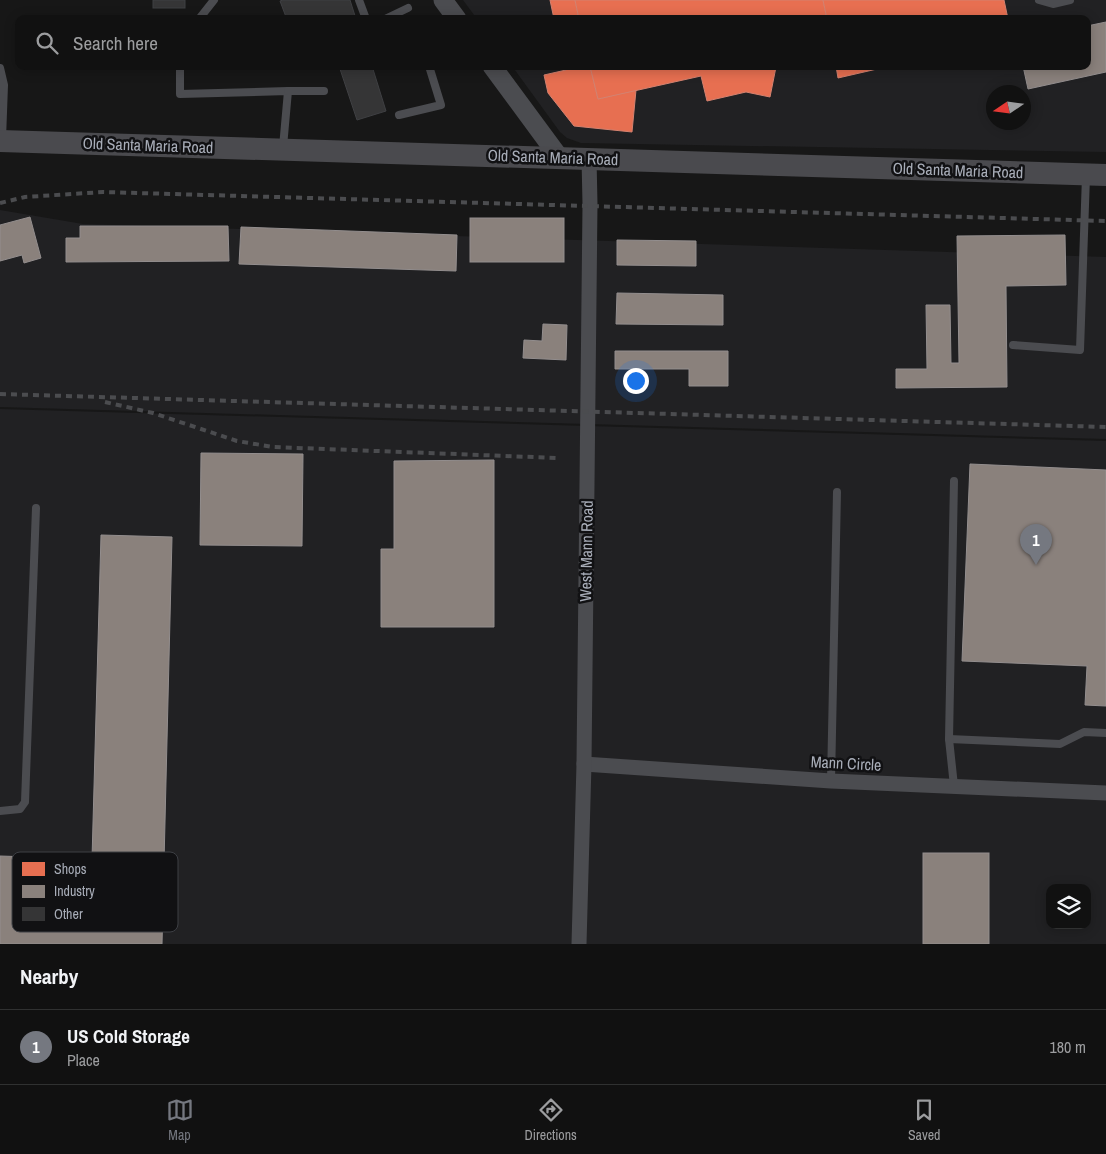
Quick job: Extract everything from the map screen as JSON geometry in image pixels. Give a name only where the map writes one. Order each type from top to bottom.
[{"type":"main road","name":"Old Santa Maria Road","points":[[1,141],[1096,174]]},
{"type":"street","points":[[443,0],[454,15]]},
{"type":"street","points":[[495,70],[559,157]]},
{"type":"street","name":"West Mann Road","points":[[579,944],[584,764],[589,158]]},
{"type":"street","name":"Mann Circle","points":[[584,764],[831,781],[1106,793]]},
{"type":"lane","points":[[202,15],[214,0]]},
{"type":"lane","points":[[360,0],[365,15]]},
{"type":"lane","points":[[1039,0],[1054,4],[1070,0]]},
{"type":"lane","points":[[393,15],[408,8]]},
{"type":"lane","points":[[0,68],[4,85],[1,141]]},
{"type":"lane","points":[[180,70],[180,94],[324,91]]},
{"type":"lane","points":[[399,116],[442,105],[431,70]]},
{"type":"lane","points":[[283,149],[288,91]]},
{"type":"lane","points":[[1013,345],[1080,350],[1096,174]]},
{"type":"lane","points":[[954,480],[950,739],[954,786]]},
{"type":"lane","points":[[831,781],[837,492]]},
{"type":"lane","points":[[0,811],[20,809],[25,802],[36,508]]},
{"type":"lane","points":[[950,739],[1060,744],[1084,732],[1106,733]]},
{"type":"shaded area","points":[[463,0],[1106,0],[1106,152],[581,143],[567,138],[560,132],[515,70],[1091,70],[1091,15],[474,15]]},
{"type":"shaded area","points":[[0,210],[83,224],[1106,257],[1106,439],[0,407]]},
{"type":"shaded area","points":[[0,409],[1106,441],[1106,944],[0,944]]},
{"type":"building: Shops","points":[[550,0],[575,0],[578,15],[553,15]]},
{"type":"building: Shops","points":[[575,0],[823,0],[826,15],[578,15]]},
{"type":"building: Shops","points":[[823,0],[1004,0],[1007,15],[826,15]]},
{"type":"building: Shops","points":[[566,70],[591,70],[598,99],[636,90],[632,132],[574,126],[548,93],[544,75]]},
{"type":"building: Shops","points":[[591,70],[775,70],[770,97],[746,92],[707,101],[701,76],[598,99]]},
{"type":"building: Shops","points":[[837,70],[873,70],[838,78]]},
{"type":"building: Industry","points":[[1106,22],[1106,72],[1031,88],[1031,85],[1027,85],[1024,70],[1091,70],[1091,25]]},
{"type":"building: Industry","points":[[30,217],[41,258],[24,263],[22,255],[0,261],[0,225]]},
{"type":"building: Industry","points":[[470,218],[564,218],[564,262],[470,262]]},
{"type":"building: Industry","points":[[80,226],[228,226],[229,261],[66,262],[66,238],[80,238]]},
{"type":"building: Industry","points":[[241,227],[457,235],[456,271],[239,264]]},
{"type":"building: Industry","points":[[1065,235],[1066,285],[1006,286],[1007,387],[896,388],[896,369],[927,369],[926,305],[950,305],[951,363],[959,363],[957,236]]},
{"type":"building: Industry","points":[[617,240],[696,241],[696,266],[617,265]]},
{"type":"building: Industry","points":[[617,293],[723,295],[723,325],[616,324]]},
{"type":"building: Industry","points":[[543,324],[567,325],[566,360],[523,358],[524,340],[542,341]]},
{"type":"building: Industry","points":[[615,351],[728,351],[728,386],[689,386],[689,369],[615,369]]},
{"type":"building: Industry","points":[[201,453],[303,454],[302,546],[200,545]]},
{"type":"building: Industry","points":[[494,460],[494,627],[381,627],[381,549],[394,549],[394,461]]},
{"type":"building: Industry","points":[[970,464],[1106,470],[1106,706],[1085,705],[1087,666],[962,661]]},
{"type":"building: Industry","points":[[101,535],[172,537],[164,852],[92,852]]},
{"type":"building: Industry","points":[[923,853],[989,853],[989,944],[923,944]]},
{"type":"building: Industry","points":[[0,856],[12,856],[12,932],[162,932],[162,944],[0,944]]},
{"type":"building: Other","points":[[153,0],[185,0],[185,8],[153,8]]},
{"type":"building: Other","points":[[350,0],[355,15],[285,15],[280,1]]},
{"type":"building: Other","points":[[340,70],[373,70],[386,111],[357,120]]},
{"type":"railway","points":[[0,203],[25,197],[103,192],[1106,221]]},
{"type":"railway","points":[[0,394],[1106,427]]},
{"type":"railway","points":[[105,402],[153,413],[237,441],[273,447],[558,458]]},
{"type":"place","name":"US Cold Storage","points":[[1036,565]]}]
